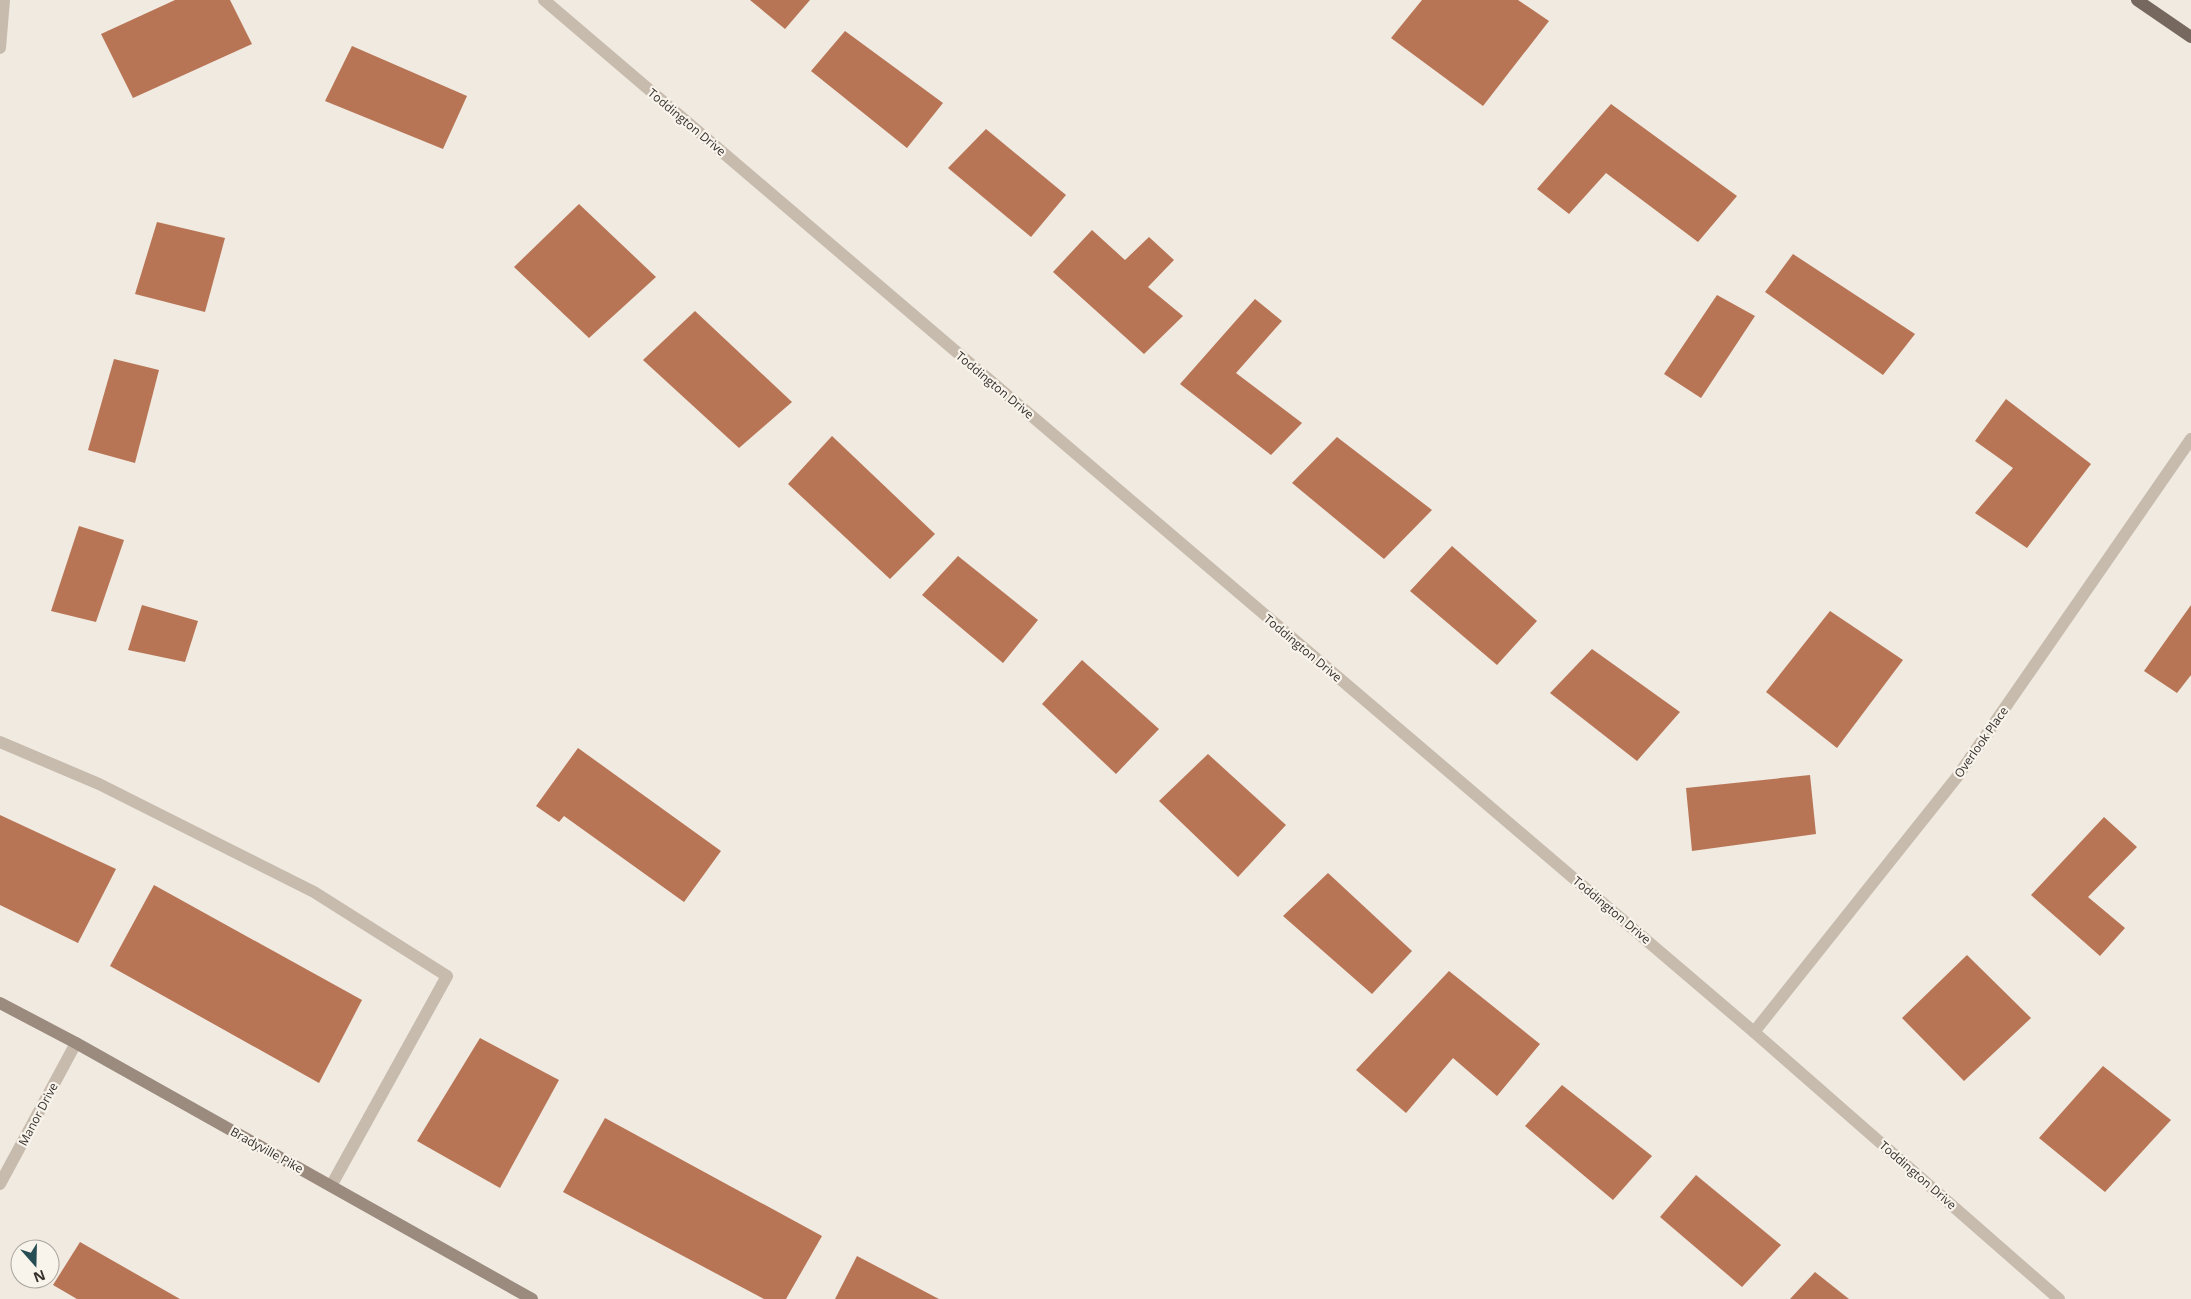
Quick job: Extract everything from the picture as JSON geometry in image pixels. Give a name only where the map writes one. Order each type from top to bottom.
[{"type":"main road","points":[[2137,0],[2191,37]]},
{"type":"main road","name":"Bradyville Pike","points":[[0,1003],[76,1043],[532,1299]]},
{"type":"street","points":[[0,48],[4,0]]},
{"type":"street","name":"Toddington Drive","points":[[544,0],[1754,1032],[2060,1299]]},
{"type":"street","name":"Overlook Place","points":[[1754,1032],[1956,777],[2191,439]]},
{"type":"street","points":[[0,742],[125,796],[314,892],[447,976],[331,1186]]},
{"type":"street","name":"Manor Drive","points":[[0,1184],[76,1043]]},
{"type":"building","points":[[175,0],[230,0],[252,44],[133,98],[101,34]]},
{"type":"building","points":[[750,0],[810,0],[785,29]]},
{"type":"building","points":[[1422,0],[1518,0],[1549,21],[1483,106],[1391,38]]},
{"type":"building","points":[[845,31],[943,103],[907,148],[811,71]]},
{"type":"building","points":[[352,46],[467,96],[443,149],[325,101]]},
{"type":"building","points":[[1611,104],[1737,196],[1698,242],[1606,173],[1569,214],[1537,189]]},
{"type":"building","points":[[986,129],[1066,195],[1031,237],[948,168]]},
{"type":"building","points":[[579,204],[656,277],[589,338],[514,267]]},
{"type":"building","points":[[157,222],[225,238],[205,312],[135,294]]},
{"type":"building","points":[[1092,230],[1125,260],[1149,237],[1174,260],[1148,287],[1183,316],[1144,354],[1053,272]]},
{"type":"building","points":[[1793,254],[1915,334],[1883,375],[1765,292]]},
{"type":"building","points":[[1717,295],[1755,316],[1701,398],[1664,374]]},
{"type":"building","points":[[1255,299],[1282,321],[1236,373],[1302,423],[1271,455],[1180,384]]},
{"type":"building","points":[[695,311],[792,402],[739,448],[643,360]]},
{"type":"building","points":[[114,359],[159,370],[135,463],[88,450]]},
{"type":"building","points":[[2006,399],[2091,464],[2027,548],[1975,513],[2013,468],[1975,441]]},
{"type":"building","points":[[832,436],[935,534],[890,579],[788,484]]},
{"type":"building","points":[[1337,437],[1432,510],[1384,559],[1292,483]]},
{"type":"building","points":[[79,526],[124,540],[96,622],[51,611]]},
{"type":"building","points":[[1452,546],[1537,621],[1497,665],[1410,591]]},
{"type":"building","points":[[958,556],[1038,620],[1003,663],[922,595]]},
{"type":"building","points":[[142,605],[198,621],[185,662],[128,650]]},
{"type":"building","points":[[2191,605],[2191,675],[2177,693],[2144,671]]},
{"type":"building","points":[[1830,611],[1903,660],[1837,748],[1766,692]]},
{"type":"building","points":[[1592,649],[1680,712],[1637,761],[1550,693]]},
{"type":"building","points":[[1082,660],[1159,729],[1116,774],[1042,704]]},
{"type":"building","points":[[578,748],[721,851],[684,902],[564,816],[559,822],[536,806]]},
{"type":"building","points":[[1208,754],[1286,825],[1238,877],[1159,801]]},
{"type":"building","points":[[1810,775],[1816,834],[1692,851],[1686,788]]},
{"type":"building","points":[[0,815],[116,869],[78,943],[0,905]]},
{"type":"building","points":[[2104,817],[2137,847],[2088,897],[2125,928],[2100,956],[2031,895]]},
{"type":"building","points":[[1328,873],[1412,951],[1372,994],[1283,916]]},
{"type":"building","points":[[154,885],[362,1000],[319,1083],[110,966]]},
{"type":"building","points":[[1967,955],[2031,1018],[1964,1081],[1902,1018]]},
{"type":"building","points":[[1449,971],[1540,1044],[1497,1096],[1453,1058],[1406,1113],[1356,1070]]},
{"type":"building","points":[[480,1038],[559,1080],[500,1188],[417,1141]]},
{"type":"building","points":[[2103,1066],[2171,1120],[2105,1192],[2039,1138]]},
{"type":"building","points":[[1562,1085],[1652,1156],[1613,1200],[1525,1126]]},
{"type":"building","points":[[605,1118],[822,1236],[786,1299],[764,1299],[563,1192]]},
{"type":"building","points":[[1696,1175],[1781,1245],[1742,1287],[1660,1217]]},
{"type":"building","points":[[80,1242],[180,1299],[77,1299],[60,1289],[60,1274]]},
{"type":"building","points":[[857,1256],[939,1299],[835,1299]]},
{"type":"building","points":[[1815,1272],[1849,1299],[1790,1299]]}]
